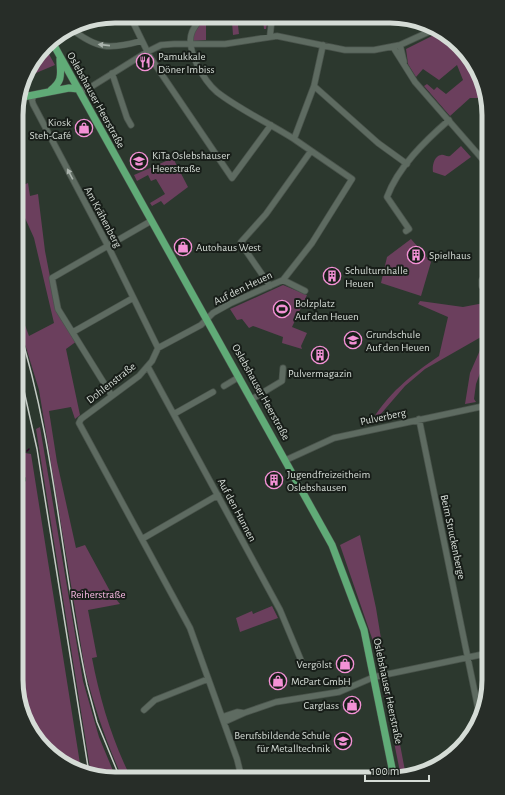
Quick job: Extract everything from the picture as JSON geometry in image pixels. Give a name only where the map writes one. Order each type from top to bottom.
[{"type":"main road","name":"Oslebshauser Heerstraße","points":[[54,46],[332,544],[342,566],[364,630],[393,772]]},
{"type":"main road","points":[[50,91],[61,80],[61,57]]},
{"type":"main road","points":[[25,97],[69,88],[78,89]]},
{"type":"street","points":[[133,23],[147,52],[232,178],[271,125]]},
{"type":"street","points":[[198,23],[192,33],[190,44],[194,59],[216,91],[311,151],[266,214],[241,242],[241,245],[270,286]]},
{"type":"street","points":[[270,36],[271,23]]},
{"type":"street","points":[[76,32],[100,46],[114,46],[142,41]]},
{"type":"street","points":[[78,89],[86,90],[147,52],[161,46],[232,43],[270,36],[284,37],[346,50],[361,50],[394,47],[429,32]]},
{"type":"street","points":[[294,139],[314,86],[322,45]]},
{"type":"street","points":[[400,45],[404,64]]},
{"type":"street","points":[[394,47],[415,82],[482,158]]},
{"type":"street","points":[[112,73],[127,118],[131,125]]},
{"type":"street","points":[[314,86],[378,143],[407,164]]},
{"type":"street","name":"Am Krähenberg","points":[[34,95],[32,100],[33,104],[108,246],[158,348]]},
{"type":"street","points":[[406,232],[410,229],[387,197],[390,188],[407,164],[429,138],[449,120]]},
{"type":"street","name":"Auf den Heuen","points":[[207,319],[213,313],[231,303],[282,280],[312,243],[352,179],[311,151]]},
{"type":"street","points":[[112,396],[60,313],[57,306],[52,278],[151,221]]},
{"type":"street","points":[[282,280],[305,291]]},
{"type":"street","points":[[482,280],[482,286]]},
{"type":"street","points":[[73,332],[133,298]]},
{"type":"street","points":[[158,348],[201,325],[207,319]]},
{"type":"street","name":"Dohlenstraße","points":[[142,539],[79,425],[81,419],[139,376],[148,367],[158,348]]},
{"type":"street","name":"Auf den Hunnen","points":[[148,367],[280,610],[303,666]]},
{"type":"street","points":[[252,399],[282,381],[283,368]]},
{"type":"street","points":[[224,386],[239,377]]},
{"type":"street","points":[[174,414],[213,392]]},
{"type":"street","name":"Pulverberg","points":[[286,460],[334,438],[482,406]]},
{"type":"street","name":"Beim Struckenberge","points":[[419,419],[478,707]]},
{"type":"street","points":[[218,495],[142,539],[190,628],[223,719],[240,772]]},
{"type":"street","points":[[223,719],[237,712],[244,713],[276,702],[339,692],[374,677],[482,655]]},
{"type":"street","points":[[144,710],[155,700],[208,679]]},
{"type":"green space","points":[[201,23],[216,23],[206,25],[206,40],[193,41],[195,32]]},
{"type":"green space","points":[[232,23],[238,23],[239,34],[233,35]]},
{"type":"green space","points":[[263,23],[267,23],[266,29],[264,29]]},
{"type":"green space","points":[[436,35],[455,50],[463,59],[475,80],[480,98],[470,98],[450,116],[424,86],[427,84],[434,90],[437,87],[446,94],[463,80],[457,65],[439,80],[423,69],[416,77],[408,64],[406,49]]},
{"type":"green space","points":[[48,52],[55,65],[33,74],[38,64]]},
{"type":"green space","points":[[461,146],[471,157],[445,176],[433,172],[433,164],[437,157],[442,155],[450,156]]},
{"type":"green space","points":[[173,158],[188,187],[164,205],[161,201],[152,206],[150,203],[165,194],[156,179],[151,181],[148,175],[137,181],[134,175]]},
{"type":"green space","name":"Reiherstraße","points":[[28,183],[30,196],[38,194],[45,251],[56,308],[77,341],[66,349],[80,415],[75,419],[71,407],[49,411],[57,462],[76,548],[85,545],[111,593],[120,604],[88,610],[97,657],[92,658],[99,689],[107,720],[128,772],[120,772],[101,724],[85,670],[39,390],[23,338],[23,320],[29,336],[54,323],[34,238],[23,213],[23,185]]},
{"type":"green space","points":[[411,239],[431,262],[421,296],[381,283],[387,257]]},
{"type":"green space","points":[[283,285],[307,295],[292,327],[307,333],[301,346],[302,349],[282,343],[283,337],[253,326],[249,328],[242,319],[237,320],[230,309]]},
{"type":"green space","points":[[420,301],[463,307],[482,303],[482,338],[481,337],[425,369],[405,386],[373,423],[370,424],[376,413],[400,386],[439,356],[448,317],[418,304]]},
{"type":"green space","points":[[482,346],[482,368],[476,384],[474,399],[476,402],[465,404],[470,373]]},
{"type":"green space","points":[[40,427],[83,681],[99,737],[113,772],[90,769],[36,429]]},
{"type":"green space","points":[[25,453],[31,454],[80,765],[59,753],[42,736],[35,726],[26,704],[23,680],[23,483],[26,481],[26,477],[23,479],[23,454]]},
{"type":"green space","points":[[360,535],[376,608],[386,669],[383,670],[381,669],[375,647],[340,545]]},
{"type":"green space","points":[[272,606],[278,618],[240,632],[236,618],[252,611],[253,614]]},
{"type":"green space","points":[[388,681],[405,771],[400,771],[383,687]]},
{"type":"railway","points":[[23,343],[30,367],[49,457],[70,594],[87,685],[97,722],[118,772]]},
{"type":"railway","points":[[23,386],[37,449],[88,768]]},
{"type":"place","name":"Pamukkale Döner Imbiss","points":[[145,62]]},
{"type":"place","name":"Kiosk Steh-Café","points":[[84,128]]},
{"type":"place","name":"KiTa Oslebshauser Heerstraße","points":[[139,161]]},
{"type":"place","name":"Autohaus West","points":[[183,247]]},
{"type":"place","name":"Spielhaus","points":[[416,255]]},
{"type":"place","name":"Schulturnhalle Heuen","points":[[332,276]]},
{"type":"place","name":"Bolzplatz Auf den Heuen","points":[[282,309]]},
{"type":"place","name":"Grundschule Auf den Heuen","points":[[353,340]]},
{"type":"place","name":"Pulvermagazin","points":[[320,355]]},
{"type":"place","name":"Jugendfreizeitheim Oslebshausen","points":[[274,480]]},
{"type":"place","name":"Vergölst","points":[[345,664]]},
{"type":"place","name":"McPart GmbH","points":[[278,681]]},
{"type":"place","name":"Carglass","points":[[352,705]]},
{"type":"place","name":"Berufsbildende Schule für Metalltechnik","points":[[343,741]]}]
